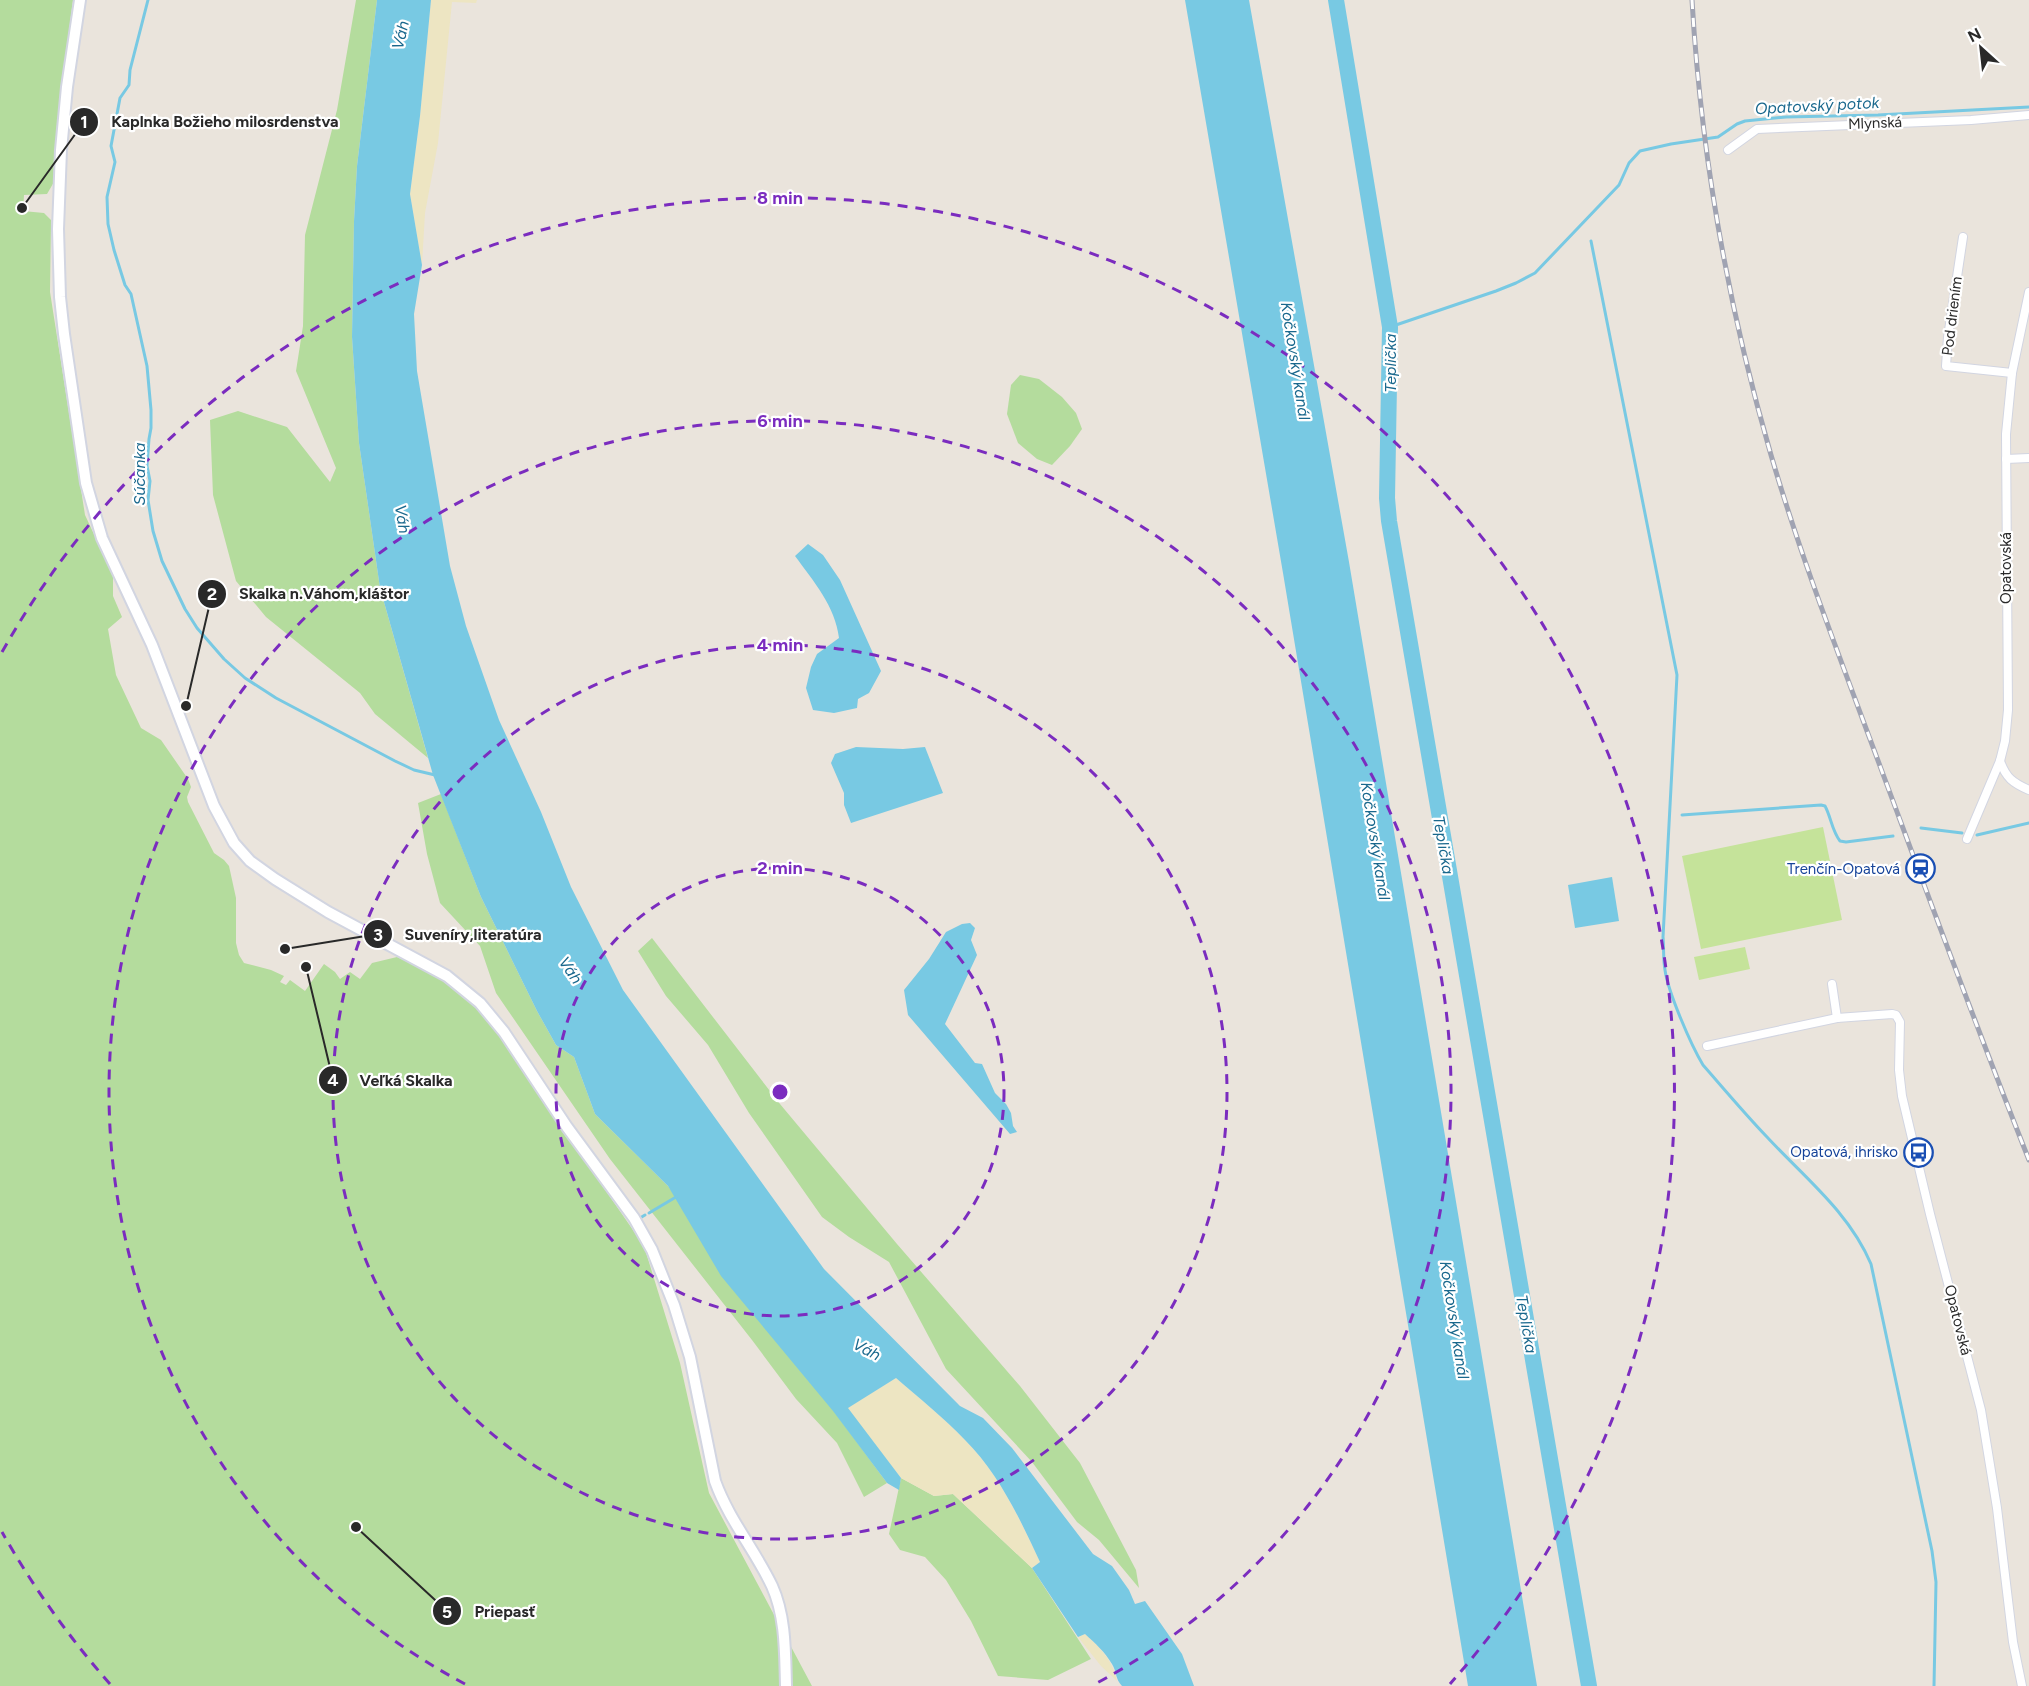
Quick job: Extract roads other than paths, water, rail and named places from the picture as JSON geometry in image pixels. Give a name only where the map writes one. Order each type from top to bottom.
[{"type":"main road","points":[[80,0],[65,108],[58,229],[60,297],[64,334],[86,483],[102,538],[145,627],[214,806],[234,843],[250,861],[267,874],[356,928],[447,976],[480,1003],[504,1032],[585,1152],[634,1218],[652,1250],[674,1305],[690,1357],[722,1501],[778,1601],[785,1646],[786,1686]]},
{"type":"street","name":"Mlynská","points":[[1728,150],[1757,129],[1971,120],[2029,115]]},
{"type":"street","name":"Pod driením","points":[[1963,237],[1947,337],[1946,366],[2012,373]]},
{"type":"street","name":"Opatovská","points":[[1967,839],[2000,761],[2005,741],[2008,710],[2006,459],[2008,410],[2012,373],[2029,292]]},
{"type":"street","points":[[2006,459],[2029,459]]},
{"type":"street","points":[[2000,761],[2004,774],[2009,780],[2029,790]]},
{"type":"street","points":[[1832,984],[1837,1018]]},
{"type":"street","name":"Opatovská","points":[[1707,1046],[1837,1018],[1892,1014],[1896,1015],[1900,1022],[1899,1070],[1902,1096],[1981,1410],[1997,1508],[2013,1642],[2022,1686]]},
{"type":"water","name":"Váh","points":[[377,0],[431,0],[410,194],[422,265],[414,314],[417,371],[450,566],[466,626],[499,720],[541,812],[571,887],[623,990],[824,1269],[960,1406],[983,1418],[1012,1448],[1093,1554],[1112,1566],[1129,1590],[1135,1604],[1145,1601],[1182,1654],[1194,1686],[1122,1686],[1114,1667],[1106,1656],[1085,1634],[1078,1637],[1032,1568],[1040,1562],[1016,1513],[988,1467],[957,1432],[896,1378],[848,1408],[901,1478],[899,1490],[887,1483],[833,1411],[721,1276],[668,1186],[595,1114],[574,1057],[556,1045],[481,897],[433,775],[380,588],[359,443],[352,337],[354,221],[357,166]]},
{"type":"water","name":"Kočkovský kanál","points":[[1185,0],[1249,0],[1349,562],[1537,1686],[1468,1686]]},
{"type":"water","points":[[808,544],[823,555],[840,580],[881,671],[869,693],[858,699],[857,708],[834,713],[813,710],[806,688],[817,654],[839,638],[837,626],[828,605],[795,556]]},
{"type":"water","points":[[856,747],[903,749],[925,747],[943,793],[851,823],[844,805],[844,793],[831,763],[835,754]]},
{"type":"water","points":[[1612,877],[1619,921],[1575,928],[1568,885]]},
{"type":"water","points":[[970,923],[975,928],[971,940],[977,955],[945,1024],[975,1063],[982,1064],[995,1093],[1006,1104],[1017,1132],[1010,1134],[908,1015],[904,990],[929,959],[946,932],[962,924]]},
{"type":"waterway","name":"Súčanka","points":[[148,0],[130,70],[129,85],[120,98],[111,146],[115,162],[107,197],[108,224],[114,250],[125,285],[131,294],[147,366],[151,410],[147,466],[150,481],[148,500],[153,531],[162,561],[185,609],[197,628],[224,659],[245,678],[276,698],[395,761],[414,770],[435,775]]},
{"type":"waterway","name":"Teplička","points":[[1336,0],[1390,327],[1387,498],[1389,521],[1589,1686]]},
{"type":"waterway","name":"Opatovský potok","points":[[1390,327],[1496,291],[1535,273],[1619,185],[1629,163],[1640,151],[1718,137],[1745,121],[1786,117],[2029,107]]},
{"type":"waterway","points":[[1591,241],[1677,675],[1663,937],[1667,980],[1692,1045],[1703,1065],[1838,1212],[1862,1245],[1871,1264],[1932,1551],[1936,1582],[1934,1686]]},
{"type":"waterway","points":[[1682,815],[1821,805],[1825,806],[1840,841],[1893,836]]},
{"type":"waterway","points":[[1977,835],[2029,823]]},
{"type":"waterway","points":[[1921,828],[1962,833]]},
{"type":"waterway","points":[[649,1213],[676,1197]]},
{"type":"waterway","points":[[640,1218],[645,1215]]},
{"type":"railway","points":[[1692,0],[1702,115],[1719,230],[1729,287],[1771,455],[1809,573],[1837,650],[2029,1160]]},
{"type":"place","name":"Kaplnka Božieho milosrdenstva","points":[[22,208]]},
{"type":"place","name":"Skalka n.Váhom,kláštor","points":[[186,706]]},
{"type":"place","name":"Trenčín-Opatová","points":[[1921,869]]},
{"type":"place","name":"Suveníry,literatúra","points":[[285,949]]},
{"type":"place","name":"Veľká Skalka","points":[[306,967]]},
{"type":"place","name":"Opatová, ihrisko","points":[[1919,1152]]},
{"type":"place","name":"Priepasť","points":[[356,1527]]}]
